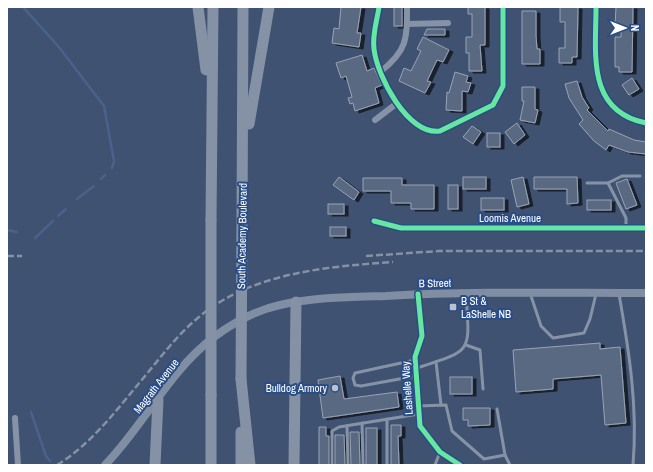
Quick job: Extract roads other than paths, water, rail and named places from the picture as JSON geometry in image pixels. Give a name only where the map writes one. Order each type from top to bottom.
[{"type":"highway","points":[[198,7],[212,123]]},
{"type":"highway","points":[[211,465],[213,7]]},
{"type":"highway","name":"South Academy Boulevard","points":[[241,465],[243,7]]},
{"type":"highway","points":[[243,162],[269,7]]},
{"type":"highway","points":[[294,465],[296,302]]},
{"type":"highway","points":[[241,379],[250,465]]},
{"type":"highway","points":[[155,465],[158,400]]},
{"type":"main road","name":"B Street","points":[[230,327],[255,313],[296,302],[418,294],[646,293]]},
{"type":"main road","name":"Magrath Avenue","points":[[105,465],[158,400],[172,380],[192,358],[214,338],[230,327]]},
{"type":"street","points":[[379,7],[374,38],[374,50],[380,72],[396,104],[424,129],[433,132],[440,131],[493,105],[503,86],[503,7]]},
{"type":"street","points":[[380,72],[395,60],[403,47],[406,35],[407,7]]},
{"type":"street","points":[[596,7],[596,70],[603,92],[616,110],[626,116],[646,122]]},
{"type":"street","points":[[407,24],[448,23]]},
{"type":"street","points":[[375,120],[396,104]]},
{"type":"street","name":"Loomis Avenue","points":[[374,221],[401,228],[646,228]]},
{"type":"street","name":"Lashelle Way","points":[[418,294],[422,336],[415,360],[420,426],[440,452],[460,465]]},
{"type":"street","points":[[15,418],[18,465]]},
{"type":"lane","points":[[587,183],[608,183],[622,176],[640,176]]},
{"type":"lane","points":[[608,183],[626,218],[626,228]]},
{"type":"lane","points":[[416,369],[453,356],[466,345],[469,334],[466,293]]},
{"type":"lane","points":[[530,293],[542,326],[553,338],[584,333],[590,320],[597,293]]},
{"type":"lane","points":[[619,293],[632,373],[634,407],[633,465]]},
{"type":"lane","points":[[466,345],[480,350],[483,389]]},
{"type":"lane","points":[[415,360],[355,373],[353,378],[355,385],[361,386],[416,376]]},
{"type":"lane","points":[[436,362],[441,405]]},
{"type":"lane","points":[[418,406],[446,405],[452,431],[484,459],[506,455]]},
{"type":"lane","points":[[497,409],[506,455],[510,465]]},
{"type":"lane","points":[[332,465],[332,431],[362,423],[419,414]]},
{"type":"lane","points":[[387,419],[387,465]]},
{"type":"lane","points":[[362,423],[363,465]]},
{"type":"lane","points":[[347,426],[348,465]]},
{"type":"lane","points":[[434,465],[440,452]]},
{"type":"waterway","points":[[23,7],[58,46],[104,106],[114,161],[112,168]]},
{"type":"waterway","points":[[101,179],[105,175]]},
{"type":"waterway","points":[[77,199],[94,186]]},
{"type":"waterway","points":[[58,216],[66,209]]},
{"type":"waterway","points":[[35,238],[53,221]]},
{"type":"waterway","points":[[7,230],[17,232]]},
{"type":"waterway","points":[[31,412],[46,456],[50,461]]},
{"type":"railway","points":[[366,256],[439,251],[646,251]]},
{"type":"railway","points":[[7,256],[22,256]]},
{"type":"railway","points":[[57,465],[81,448],[91,438],[112,416],[165,351],[192,323],[213,306],[236,293],[261,283],[286,276],[313,270],[393,262]]},
{"type":"place","name":"B St & LaShelle NB","points":[[453,307]]},
{"type":"place","name":"Bulldog Armory","points":[[335,388]]}]
